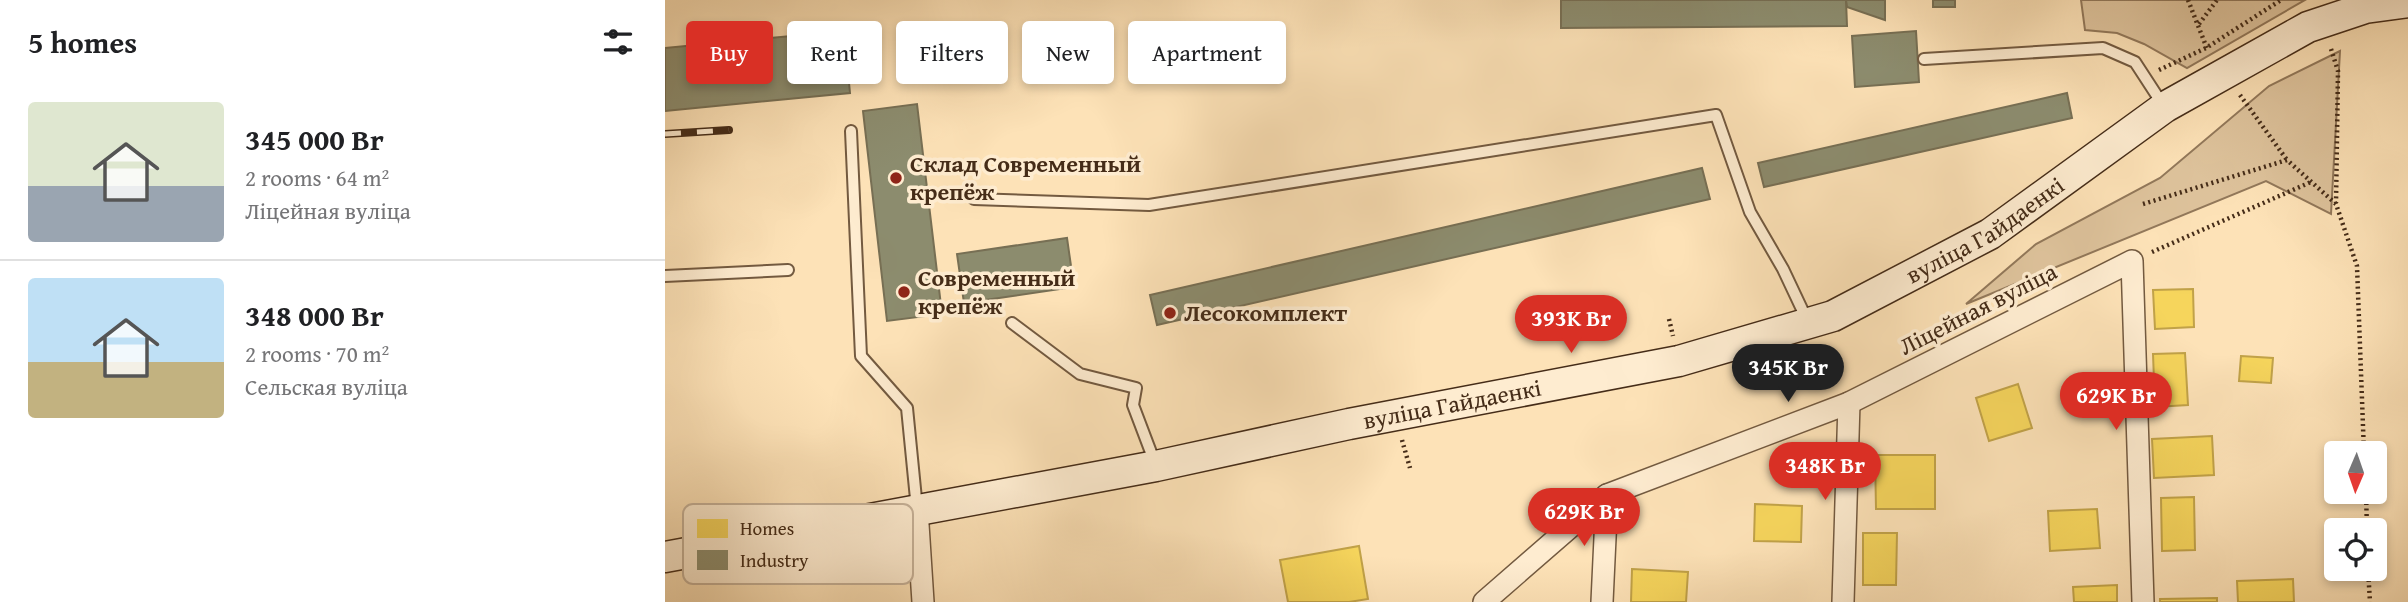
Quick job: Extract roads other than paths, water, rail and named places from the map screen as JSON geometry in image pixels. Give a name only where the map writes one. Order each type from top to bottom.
[{"type":"street","name":"вуліца Гайдаенкі","points":[[913,510],[1156,466],[1349,424],[1679,361],[1833,316],[1990,234],[2165,107],[2308,27],[2365,8],[2408,2]]},
{"type":"street","name":"Ліцейная вуліца","points":[[1485,602],[1607,495],[1849,403],[2132,261],[2143,602]]},
{"type":"street","points":[[1843,602],[1849,403]]},
{"type":"street","points":[[1602,602],[1607,495]]},
{"type":"street","points":[[917,509],[923,602]]},
{"type":"street","name":"вуліца Гайдаенкі","points":[[665,558],[683,554]]},
{"type":"lane","points":[[1924,59],[2103,48],[2135,62],[2165,107]]},
{"type":"lane","points":[[974,199],[1149,205],[1716,115],[1750,212],[1783,269],[1809,324]]},
{"type":"lane","points":[[851,131],[861,356],[907,408],[917,509]]},
{"type":"lane","points":[[665,276],[788,270]]},
{"type":"lane","points":[[1012,323],[1080,374],[1136,388],[1133,405],[1156,466]]},
{"type":"railway","points":[[665,134],[729,130]]},
{"type":"place","name":"Склад Современный крепёж","points":[[896,178]]},
{"type":"place","name":"Современный крепёж","points":[[904,292]]},
{"type":"place","name":"Лесокомплект","points":[[1170,313]]}]
